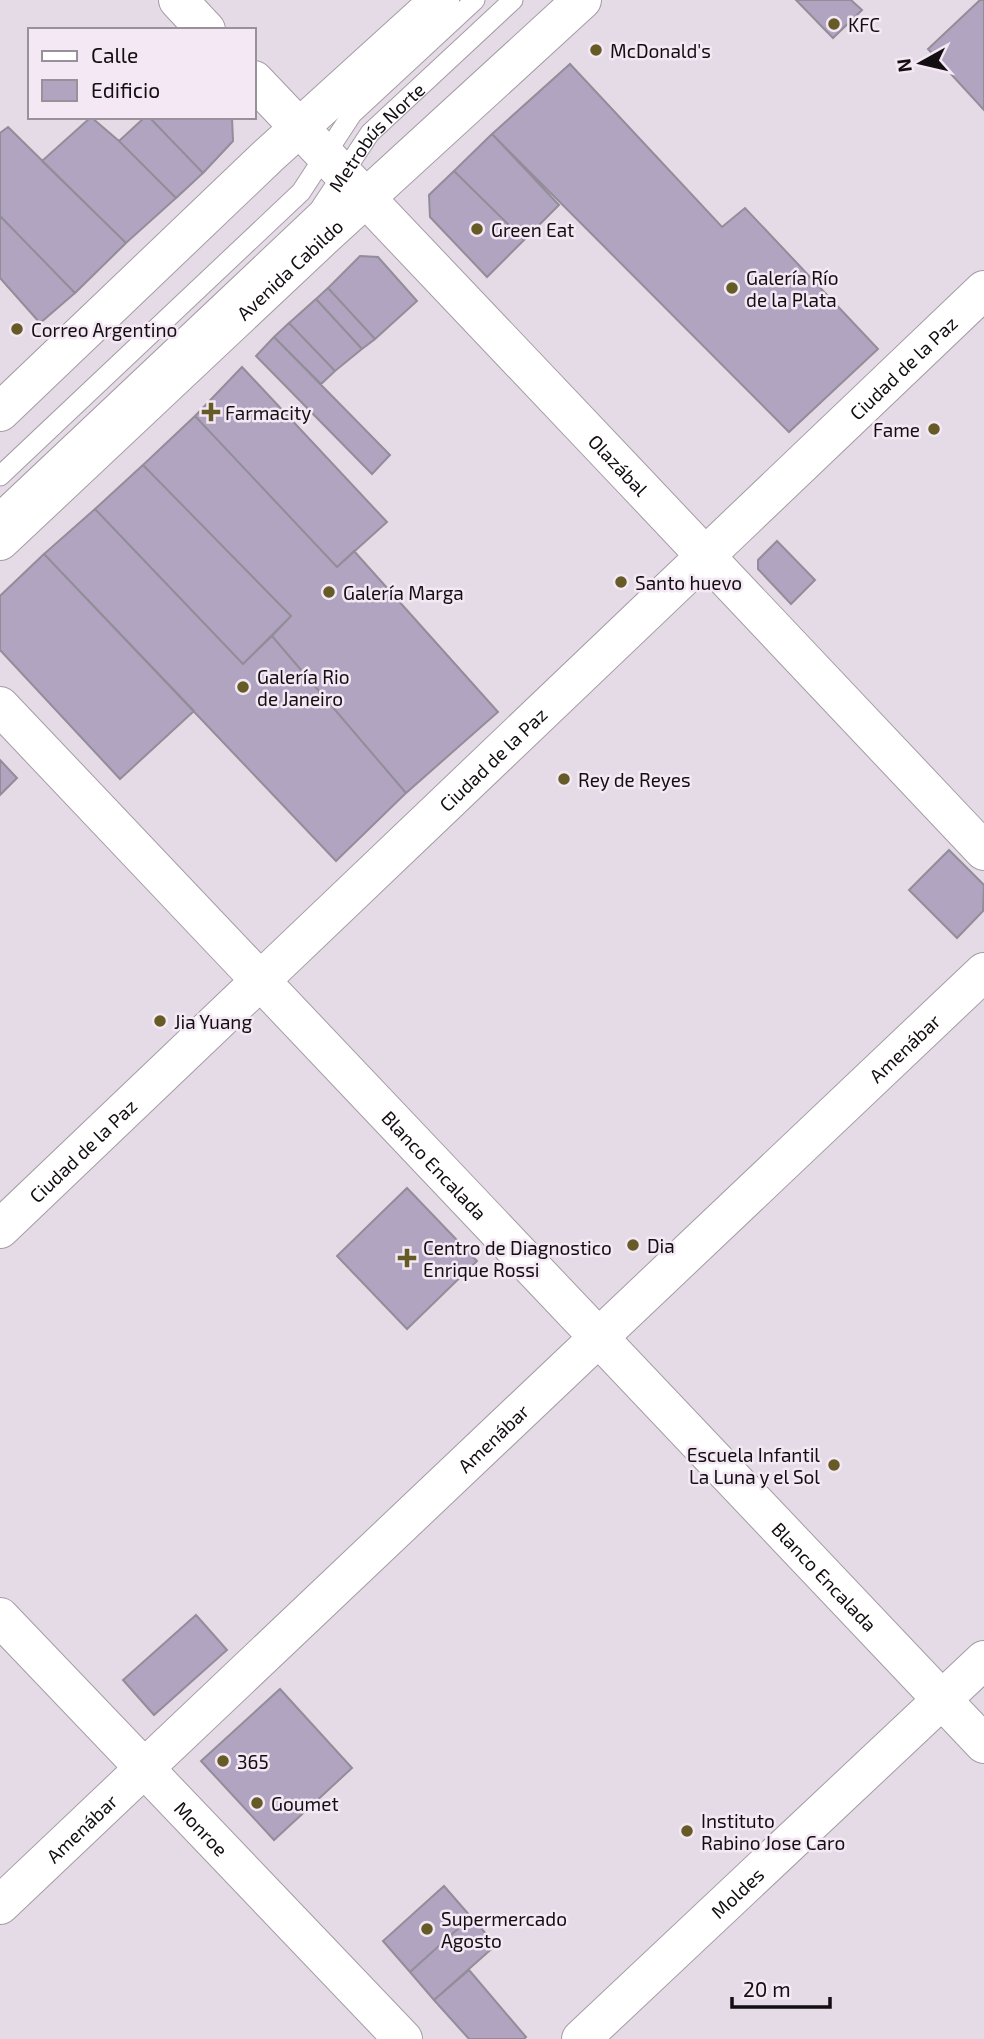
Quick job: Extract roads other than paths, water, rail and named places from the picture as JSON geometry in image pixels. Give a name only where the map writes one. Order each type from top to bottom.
[{"type":"street","points":[[178,0],[204,28]]},
{"type":"street","points":[[0,412],[440,0]]},
{"type":"street","name":"Avenida Cabildo","points":[[0,541],[344,178],[582,0]]},
{"type":"street","name":"Olazábal","points":[[256,82],[344,178],[706,554],[984,851]]},
{"type":"street","name":"Ciudad de la Paz","points":[[0,1229],[984,290]]},
{"type":"street","name":"Blanco Encalada","points":[[0,706],[984,1744]]},
{"type":"street","name":"Amenábar","points":[[0,1905],[984,971]]},
{"type":"street","name":"Monroe","points":[[0,1617],[403,2039]]},
{"type":"street","name":"Moldes","points":[[581,2039],[984,1660]]},
{"type":"lane","name":"Metrobús Norte","points":[[344,178],[352,114],[475,0]]},
{"type":"lane","name":"Metrobús Norte","points":[[0,511],[312,217],[344,178],[370,133],[513,0]]},
{"type":"lane","name":"Metrobús Norte","points":[[0,476],[301,192],[344,178]]},
{"type":"place","name":"KFC","points":[[834,24]]},
{"type":"place","name":"McDonald's","points":[[596,50]]},
{"type":"place","name":"Green Eat","points":[[477,229]]},
{"type":"place","name":"Galería Río de la Plata","points":[[732,288]]},
{"type":"place","name":"Correo Argentino","points":[[17,329]]},
{"type":"place","name":"Farmacity","points":[[211,412]]},
{"type":"place","name":"Fame","points":[[934,429]]},
{"type":"place","name":"Santo huevo","points":[[621,582]]},
{"type":"place","name":"Galería Marga","points":[[329,592]]},
{"type":"place","name":"Galería Rio de Janeiro","points":[[243,687]]},
{"type":"place","name":"Rey de Reyes","points":[[564,779]]},
{"type":"place","name":"Jia Yuang","points":[[160,1021]]},
{"type":"place","name":"Dia","points":[[633,1245]]},
{"type":"place","name":"Centro de Diagnostico Enrique Rossi","points":[[407,1258]]},
{"type":"place","name":"Escuela Infantil La Luna y el Sol","points":[[834,1465]]},
{"type":"place","name":"365","points":[[223,1761]]},
{"type":"place","name":"Goumet","points":[[257,1803]]},
{"type":"place","name":"Instituto Rabino Jose Caro","points":[[687,1831]]},
{"type":"place","name":"Supermercado Agosto","points":[[427,1929]]}]
